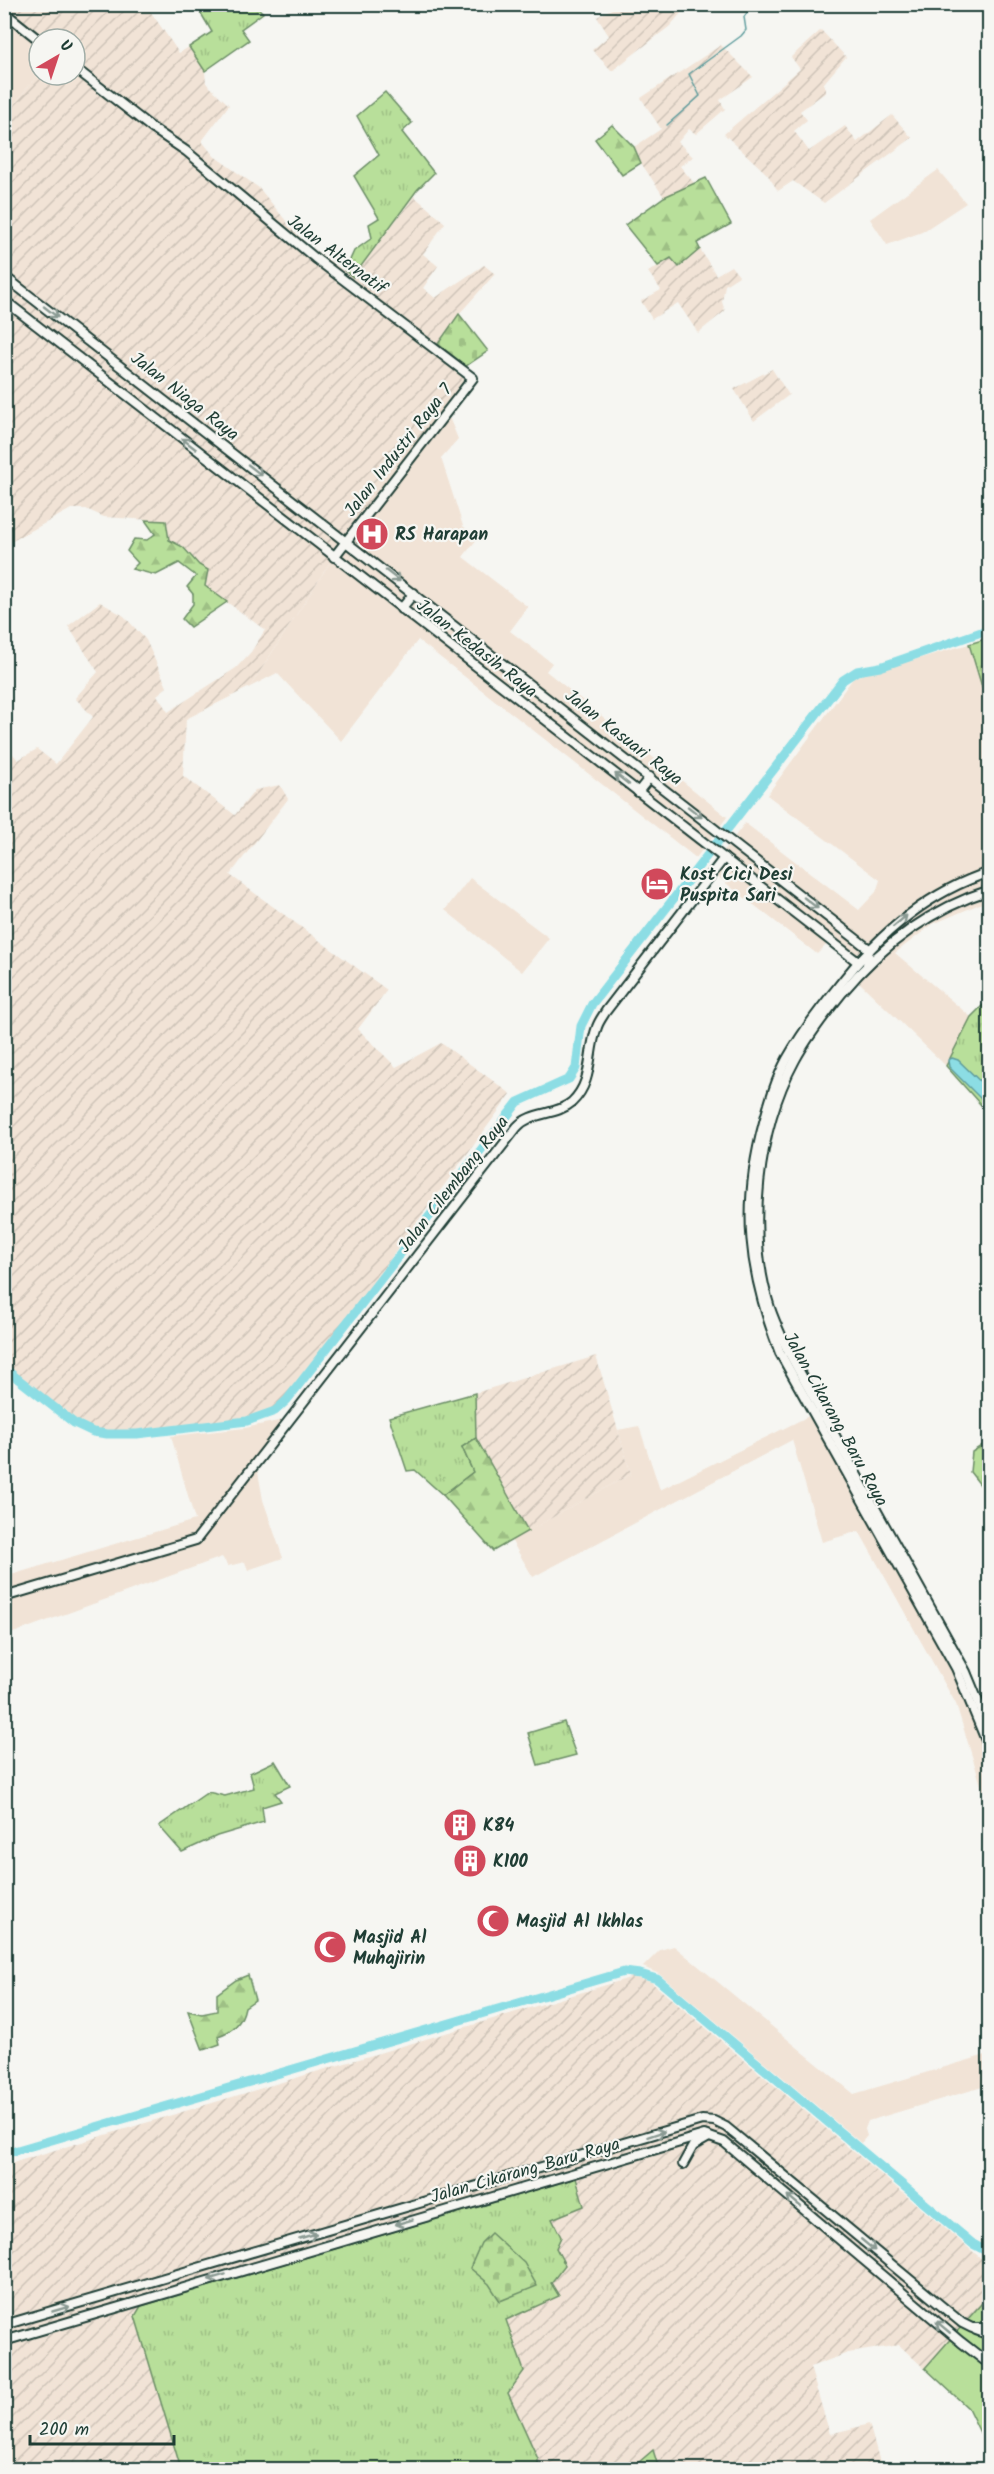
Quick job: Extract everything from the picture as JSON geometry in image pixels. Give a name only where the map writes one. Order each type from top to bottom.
[{"type":"main road","points":[[4,12],[27,30]]},
{"type":"main road","name":"Jalan Alternatif","points":[[87,77],[152,128],[186,151],[315,258],[473,378]]},
{"type":"main road","name":"Jalan Niaga Raya","points":[[4,276],[347,540]]},
{"type":"main road","name":"Jalan Niaga Raya","points":[[4,300],[334,557]]},
{"type":"main road","name":"Jalan Industri Raya 7","points":[[334,557],[473,378]]},
{"type":"main road","name":"Jalan Kasuari Raya","points":[[347,540],[869,949]]},
{"type":"main road","name":"Jalan Kedasih Raya","points":[[334,557],[863,965]]},
{"type":"main road","points":[[401,609],[414,593]]},
{"type":"main road","points":[[638,792],[650,777]]},
{"type":"main road","name":"Jalan Cilembang Raya","points":[[4,1597],[196,1540],[517,1126],[527,1119],[562,1108],[581,1091],[588,1074],[597,1027],[606,1011],[723,857]]},
{"type":"main road","points":[[863,965],[869,949],[903,918],[975,877],[990,872]]},
{"type":"main road","points":[[863,965],[909,930],[955,903],[990,890]]},
{"type":"main road","points":[[840,948],[850,944],[851,935]]},
{"type":"main road","name":"Jalan Cikarang Baru Raya","points":[[863,965],[820,1010],[788,1058],[772,1091],[753,1169],[750,1207],[753,1257],[763,1310],[780,1353],[797,1377],[970,1689],[990,1730]]},
{"type":"main road","name":"Jalan Cikarang Baru Raya","points":[[970,1689],[990,1749]]},
{"type":"main road","name":"Jalan Cikarang Baru Raya","points":[[4,2325],[690,2123],[714,2121],[726,2127],[962,2323],[990,2335]]},
{"type":"main road","name":"Jalan Cikarang Baru Raya","points":[[4,2341],[698,2135],[711,2136]]},
{"type":"main road","points":[[683,2164],[693,2146],[711,2136],[724,2142],[988,2360]]},
{"type":"main road","points":[[279,2244],[284,2257]]},
{"type":"main road","points":[[972,2328],[990,2328]]},
{"type":"shaded area","points":[[5,5],[146,5],[179,53],[189,47],[205,71],[206,83],[229,105],[202,141],[214,156],[259,188],[308,245],[353,277],[414,196],[445,223],[423,254],[438,266],[423,288],[435,298],[484,265],[495,274],[459,314],[438,344],[466,366],[464,387],[354,525],[250,687],[186,719],[183,776],[235,815],[255,790],[280,785],[288,799],[230,875],[387,990],[358,1029],[396,1067],[441,1043],[511,1094],[287,1400],[275,1411],[247,1421],[107,1434],[93,1432],[74,1423],[5,1368],[4,744],[18,760],[37,749],[56,764],[93,717],[75,698],[98,672],[68,626],[100,602],[124,616],[146,640],[167,687],[157,695],[168,712],[236,668],[251,652],[265,630],[205,586],[208,570],[199,565],[183,547],[169,540],[166,521],[104,517],[86,509],[71,509],[5,545],[5,116],[28,87],[87,87],[87,27],[28,27],[5,8]]},
{"type":"shaded area","points":[[619,5],[687,6],[670,26],[612,71],[592,50],[609,36],[597,17]]},
{"type":"shaded area","points":[[4,8],[28,27],[28,87],[5,116]]},
{"type":"shaded area","points":[[821,30],[846,57],[824,83],[826,92],[800,111],[807,120],[794,131],[809,151],[845,126],[857,142],[892,115],[912,138],[824,203],[793,181],[778,191],[767,174],[724,134],[800,69],[791,57]]},
{"type":"shaded area","points":[[721,45],[753,77],[720,100],[725,109],[696,134],[689,129],[678,142],[693,157],[680,166],[694,183],[664,197],[641,163],[634,147],[661,129],[641,98]]},
{"type":"shaded area","points":[[938,170],[966,203],[922,232],[887,245],[870,219]]},
{"type":"shaded area","points":[[700,249],[716,275],[731,266],[739,276],[725,285],[722,302],[725,311],[698,333],[678,303],[652,319],[641,301],[661,290],[648,272],[671,258],[680,267]]},
{"type":"shaded area","points":[[772,369],[789,395],[754,421],[734,389]]},
{"type":"shaded area","points":[[446,410],[458,439],[441,458],[463,526],[477,539],[463,557],[528,607],[510,631],[552,663],[546,671],[727,817],[696,858],[418,640],[341,741],[277,673],[250,687],[354,525]]},
{"type":"shaded area","points":[[969,644],[989,710],[989,900],[933,924],[895,953],[971,1017],[946,1066],[860,983],[844,956],[828,943],[817,954],[709,870],[745,823],[859,910],[876,892],[880,880],[767,795],[854,677]]},
{"type":"shaded area","points":[[470,878],[549,938],[522,972],[445,910]]},
{"type":"shaded area","points":[[596,1356],[631,1474],[528,1531],[476,1438],[475,1393]]},
{"type":"shaded area","points":[[811,1415],[952,1672],[972,1713],[989,1756],[989,1811],[956,1704],[859,1531],[822,1542],[792,1440],[533,1577],[511,1540],[631,1474],[618,1430],[639,1426],[660,1490]]},
{"type":"shaded area","points":[[283,1420],[250,1466],[258,1472],[263,1500],[283,1558],[248,1570],[245,1562],[228,1566],[222,1557],[5,1636],[4,1577],[195,1520],[171,1436],[245,1428]]},
{"type":"shaded area","points":[[674,1946],[854,2094],[989,2054],[989,2085],[868,2121],[865,2129],[867,2136],[861,2143],[659,1974],[643,1967],[660,1950]]},
{"type":"shaded area","points":[[633,1977],[651,1982],[989,2265],[989,2295],[924,2368],[899,2345],[848,2353],[810,2367],[830,2434],[869,2424],[882,2469],[5,2470],[5,2165]]},
{"type":"green space","points":[[196,5],[255,5],[263,13],[241,29],[249,40],[205,71],[189,47],[212,32]]},
{"type":"green space","points":[[385,92],[412,123],[402,132],[434,173],[417,190],[353,277],[345,271],[354,251],[372,238],[369,224],[379,218],[354,176],[379,155],[357,116]]},
{"type":"green space","points":[[612,125],[634,147],[641,163],[622,175],[595,139]]},
{"type":"green space","points":[[706,178],[731,224],[697,243],[700,249],[679,267],[671,258],[658,266],[625,225],[664,197]]},
{"type":"green space","points":[[459,314],[488,351],[466,366],[438,344]]},
{"type":"green space","points":[[145,520],[166,521],[169,540],[183,547],[199,565],[208,570],[205,586],[227,602],[190,627],[182,619],[193,604],[193,594],[187,587],[196,576],[179,563],[156,575],[132,569],[138,563],[127,551],[134,539],[147,540],[155,534]]},
{"type":"green space","points":[[990,638],[989,710],[969,644]]},
{"type":"green space","points":[[989,999],[989,1114],[946,1066],[971,1017]]},
{"type":"green space","points":[[475,1393],[476,1438],[462,1447],[473,1472],[443,1495],[415,1470],[407,1471],[389,1417]]},
{"type":"green space","points":[[476,1438],[528,1531],[493,1551],[443,1495],[473,1472],[462,1447]]},
{"type":"green space","points":[[989,1441],[989,1496],[970,1472],[972,1452]]},
{"type":"green space","points":[[564,1722],[576,1755],[538,1765],[528,1733]]},
{"type":"green space","points":[[275,1761],[290,1786],[275,1793],[281,1801],[262,1807],[264,1822],[217,1836],[182,1852],[159,1826],[208,1792],[225,1796],[254,1788],[250,1773]]},
{"type":"green space","points":[[248,1975],[255,2000],[245,2007],[242,2018],[236,2026],[218,2036],[220,2044],[203,2050],[188,2011],[202,2014],[217,2011],[217,1994],[236,1980]]},
{"type":"green space","points":[[576,2178],[584,2206],[552,2219],[561,2237],[556,2248],[565,2265],[551,2283],[559,2296],[506,2320],[524,2371],[508,2393],[538,2459],[538,2469],[181,2469],[135,2316],[141,2306]]},
{"type":"green space","points":[[491,2233],[524,2263],[537,2286],[500,2301],[489,2284],[470,2268],[481,2243]]},
{"type":"green space","points":[[989,2295],[989,2451],[968,2408],[925,2368]]},
{"type":"green space","points":[[653,2450],[659,2469],[631,2469]]},
{"type":"water","points":[[952,1058],[958,1060],[989,1090],[989,1107],[949,1067],[948,1060]]},
{"type":"waterway","points":[[667,125],[700,96],[689,74],[741,36],[746,30],[744,17],[753,4]]},
{"type":"waterway","points":[[4,1368],[74,1423],[93,1432],[137,1434],[247,1421],[275,1411],[287,1400],[518,1102],[569,1079],[576,1068],[581,1026],[592,1004],[843,680],[857,671],[880,667],[990,629]]},
{"type":"waterway","points":[[4,2154],[624,1972],[657,1979],[973,2244],[990,2253]]},
{"type":"place","name":"RS Harapan","points":[[372,534]]},
{"type":"place","name":"Kost Cici Desi Puspita Sari","points":[[657,884]]},
{"type":"place","name":"K84","points":[[460,1825]]},
{"type":"place","name":"K100","points":[[470,1861]]},
{"type":"place","name":"Masjid Al Ikhlas","points":[[493,1921]]},
{"type":"place","name":"Masjid Al Muhajirin","points":[[330,1947]]}]
